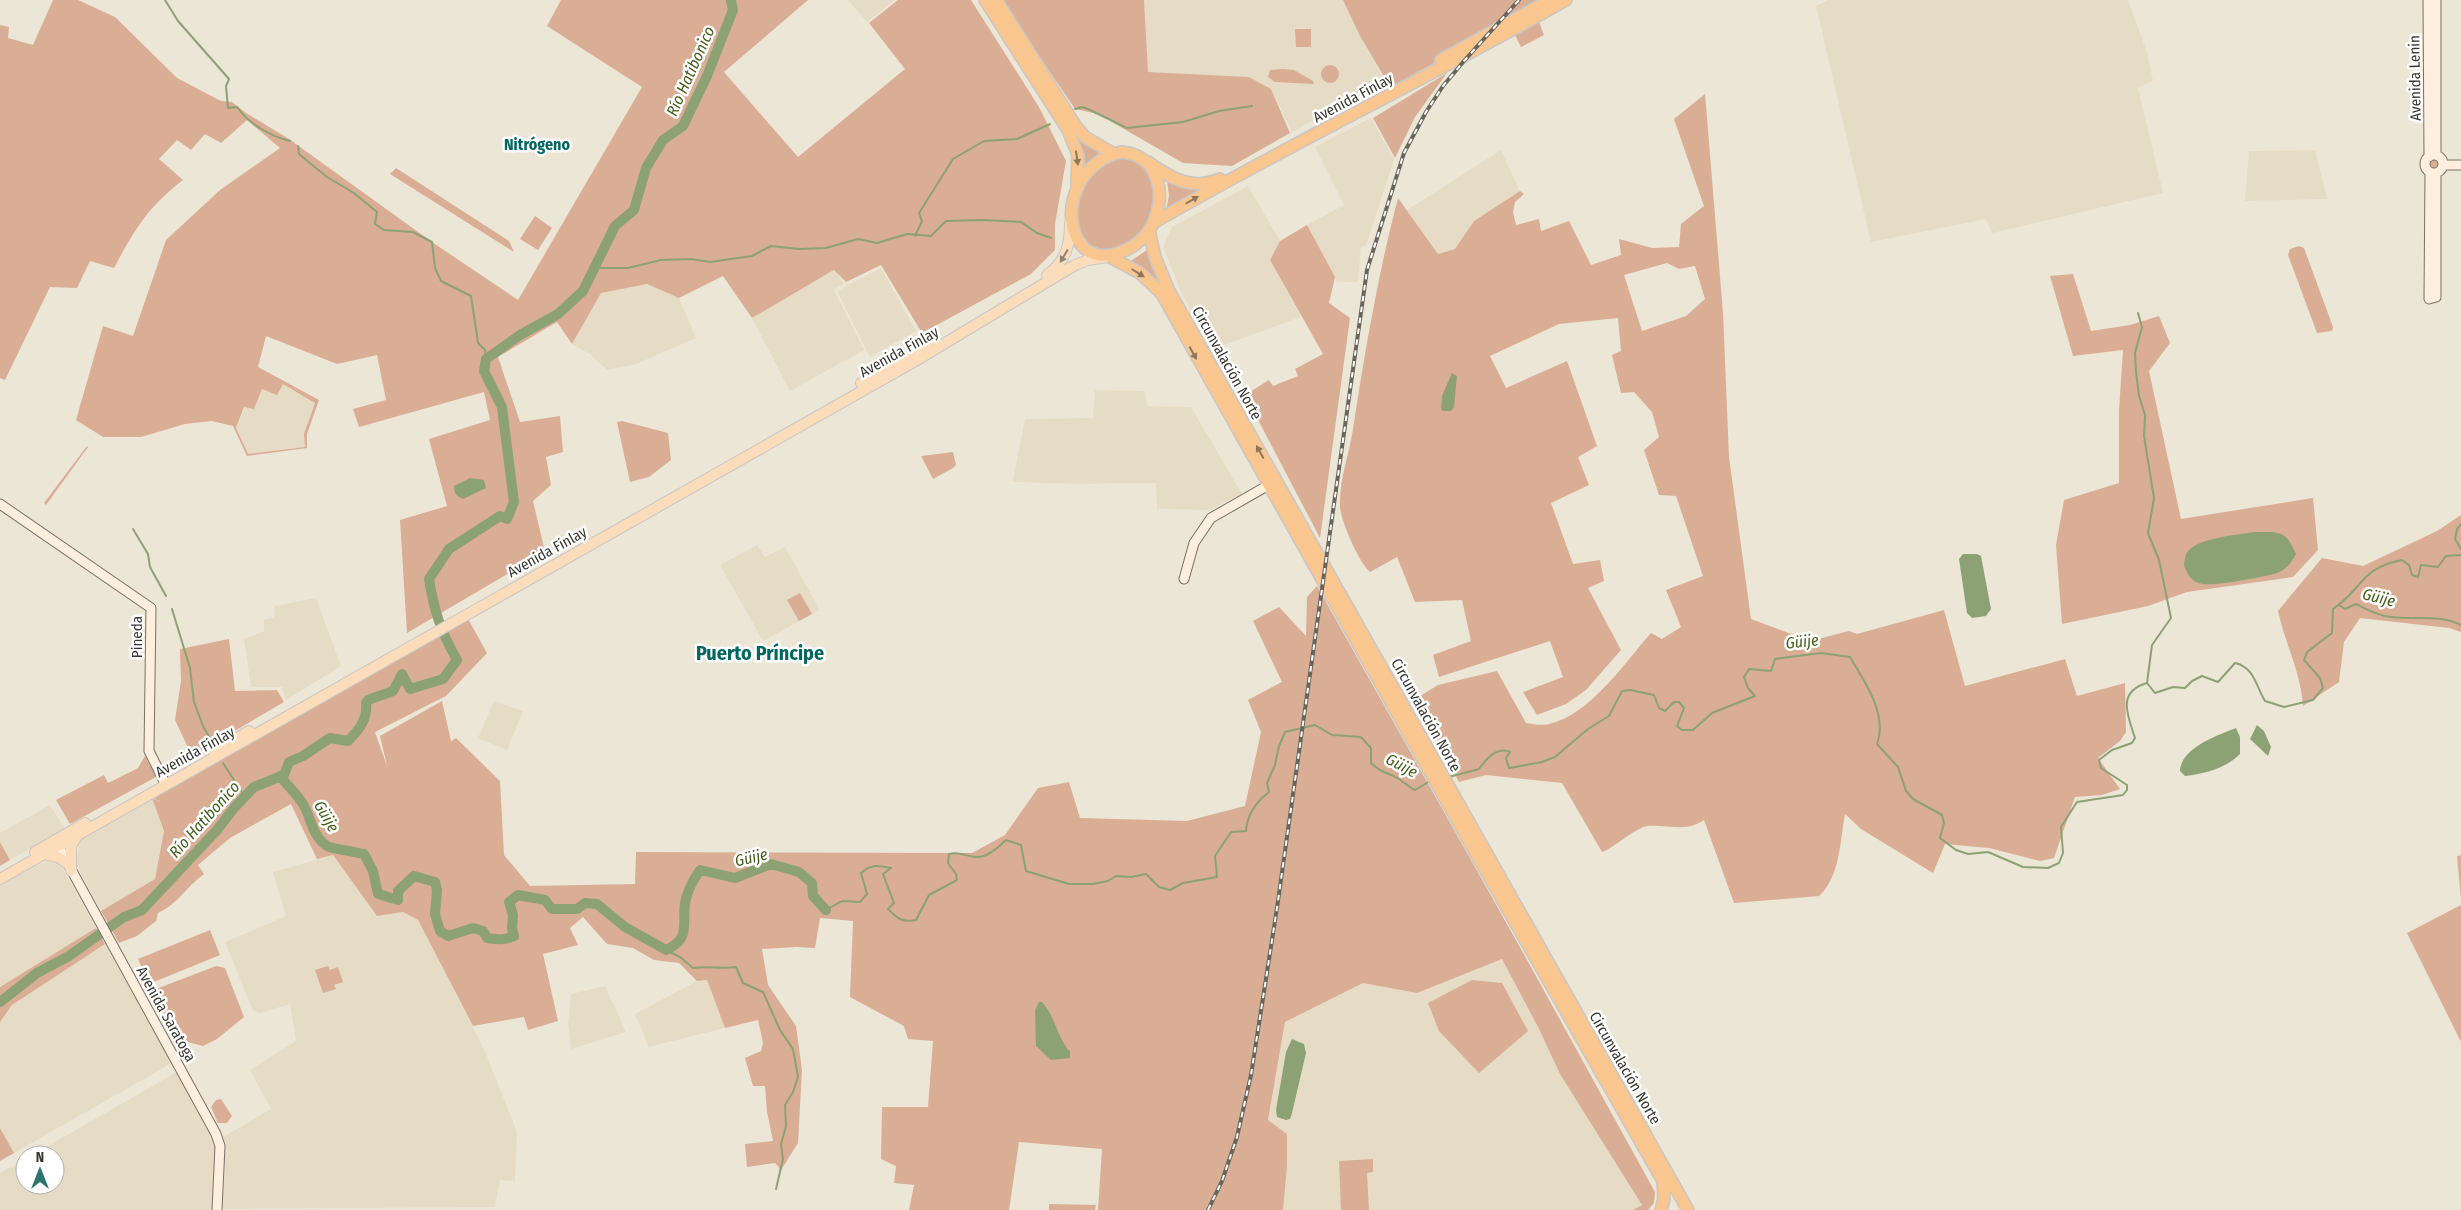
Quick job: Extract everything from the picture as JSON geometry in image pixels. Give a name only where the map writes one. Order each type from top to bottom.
[{"type":"highway","points":[[985,0],[1068,130],[1078,155],[1076,187],[1070,215],[1078,239],[1082,245],[1097,254],[1110,257],[1133,245],[1151,226],[1158,183],[1156,173],[1148,162],[1134,153],[1112,153],[1085,136],[1075,125],[996,0]]},
{"type":"highway","name":"Avenida Finlay","points":[[1148,162],[1176,180],[1198,184],[1211,183],[1288,144],[1550,0]]},
{"type":"highway","name":"Avenida Finlay","points":[[1151,226],[1205,193],[1471,53],[1566,0]]},
{"type":"highway","points":[[1076,187],[1089,171],[1112,153]]},
{"type":"highway","name":"Circunvalación Norte","points":[[1151,226],[1155,257],[1169,291],[1272,483]]},
{"type":"highway","name":"Circunvalación Norte","points":[[1110,257],[1140,273],[1162,294],[1272,483],[1682,1209]]},
{"type":"highway","name":"Circunvalación Norte","points":[[1443,785],[1663,1180],[1682,1209]]},
{"type":"highway","points":[[1661,1210],[1664,1199],[1663,1180]]},
{"type":"main road","name":"Avenida Finlay","points":[[449,621],[1033,284],[1056,268],[1063,260],[1069,248],[1070,215]]},
{"type":"main road","name":"Avenida Finlay","points":[[0,872],[56,843],[917,360],[1075,265],[1088,260],[1110,257]]},
{"type":"main road","name":"Avenida Finlay","points":[[0,879],[44,854],[56,843],[81,832],[164,782]]},
{"type":"main road","points":[[70,867],[71,846],[81,832]]},
{"type":"main road","points":[[44,854],[58,857],[70,867]]},
{"type":"street","name":"Avenida Lenin","points":[[2428,0],[2433,156]]},
{"type":"street","name":"Avenida Lenin","points":[[2433,156],[2436,0]]},
{"type":"street","points":[[2432,298],[2433,173],[2425,164],[2433,156],[2441,159],[2443,164],[2441,170],[2433,173]]},
{"type":"street","points":[[2443,164],[2461,165]]},
{"type":"street","points":[[1184,579],[1194,543],[1211,518],[1272,483]]},
{"type":"street","name":"Pineda","points":[[0,504],[151,608],[149,751],[164,782]]},
{"type":"street","name":"Avenida Saratoga","points":[[56,843],[216,1134],[220,1146],[217,1210]]},
{"type":"shaded area","points":[[53,0],[78,0],[115,17],[177,78],[221,101],[232,102],[246,113],[289,139],[432,242],[518,300],[642,87],[547,26],[561,0],[808,0],[724,72],[798,157],[905,69],[869,23],[898,0],[971,0],[1039,107],[1066,161],[1055,224],[1055,250],[1031,274],[922,333],[881,265],[846,282],[834,270],[752,318],[723,276],[679,298],[647,284],[601,293],[572,344],[557,322],[498,357],[520,422],[560,416],[563,452],[546,457],[551,485],[533,501],[545,552],[407,633],[400,520],[447,506],[429,439],[490,420],[484,392],[359,427],[353,409],[386,400],[377,355],[337,364],[266,336],[258,367],[319,400],[307,434],[307,448],[247,456],[233,426],[212,421],[185,424],[141,437],[103,437],[76,420],[103,326],[133,336],[166,240],[220,190],[280,148],[247,120],[221,143],[205,134],[191,150],[177,140],[159,159],[183,180],[160,200],[143,220],[114,268],[90,261],[77,288],[50,287],[5,380],[0,378],[0,25],[9,27],[8,38],[33,45]],"holes":[[[283,384],[315,403],[304,434],[305,447],[248,454],[236,428],[244,407],[254,409],[262,389],[277,395]]]},
{"type":"shaded area","points":[[848,0],[895,0],[867,22]]},
{"type":"shaded area","points":[[1001,0],[1144,0],[1148,72],[1249,77],[1271,89],[1290,133],[1232,166],[1183,163],[1098,114],[1075,109]]},
{"type":"shaded area","points":[[1144,0],[1343,0],[1385,82],[1292,132],[1271,89],[1249,77],[1148,72]]},
{"type":"shaded area","points":[[1343,0],[1537,0],[1444,53],[1444,58],[1390,87],[1360,36]]},
{"type":"shaded area","points":[[1828,0],[2128,0],[2147,52],[2153,81],[2138,88],[2163,193],[1992,233],[1986,219],[1871,242],[1816,6]]},
{"type":"shaded area","points":[[1539,22],[1544,35],[1521,47],[1515,35]]},
{"type":"shaded area","points":[[1295,29],[1311,29],[1311,47],[1296,47]]},
{"type":"shaded area","points":[[1330,65],[1336,68],[1339,74],[1336,80],[1330,83],[1324,80],[1321,74],[1324,68]]},
{"type":"shaded area","points":[[1270,70],[1294,70],[1313,81],[1314,84],[1275,82],[1268,77]]},
{"type":"shaded area","points":[[1447,73],[1415,117],[1395,158],[1373,118]]},
{"type":"shaded area","points":[[1705,94],[1723,313],[1729,457],[1751,619],[1810,641],[1849,631],[1857,634],[1944,610],[1965,686],[2065,659],[2077,696],[2125,683],[2126,732],[2120,741],[2098,758],[2120,789],[2102,795],[2075,797],[2054,858],[2040,861],[1989,848],[1945,844],[1933,873],[1861,829],[1845,814],[1835,869],[1826,888],[1819,896],[1734,903],[1704,820],[1697,824],[1683,827],[1643,827],[1602,852],[1562,783],[1486,775],[1459,782],[1415,699],[1438,685],[1497,671],[1526,723],[1546,725],[1564,719],[1579,710],[1606,686],[1651,633],[1662,639],[1681,627],[1666,590],[1703,576],[1676,496],[1659,495],[1644,450],[1659,437],[1652,412],[1634,392],[1621,393],[1612,355],[1621,351],[1618,318],[1559,324],[1490,356],[1506,388],[1567,361],[1597,446],[1578,457],[1589,485],[1551,503],[1573,564],[1600,560],[1604,581],[1588,588],[1621,650],[1586,690],[1566,704],[1537,715],[1523,692],[1563,677],[1550,641],[1439,677],[1433,655],[1471,641],[1462,600],[1415,602],[1397,557],[1370,572],[1351,541],[1340,507],[1343,477],[1372,313],[1398,198],[1438,254],[1455,249],[1474,221],[1520,191],[1524,194],[1515,202],[1513,212],[1516,225],[1539,219],[1541,231],[1569,221],[1591,265],[1621,255],[1619,239],[1652,248],[1679,247],[1681,224],[1704,206],[1674,119]],"holes":[[[1667,263],[1679,269],[1695,266],[1705,299],[1686,316],[1642,331],[1624,275]]]},
{"type":"shaded area","points":[[1371,118],[1394,159],[1366,246],[1361,246],[1358,282],[1337,282],[1307,225],[1344,205],[1315,147]]},
{"type":"shaded area","points":[[1076,134],[1103,153],[1085,167],[1084,154]]},
{"type":"shaded area","points":[[1501,150],[1520,191],[1474,221],[1455,249],[1438,254],[1407,210]]},
{"type":"shaded area","points":[[2315,150],[2327,199],[2245,201],[2249,151]]},
{"type":"shaded area","points":[[2433,157],[2438,159],[2440,164],[2438,169],[2433,171],[2428,169],[2426,164],[2428,159]]},
{"type":"shaded area","points":[[1128,158],[1141,162],[1155,182],[1152,225],[1127,251],[1093,251],[1081,239],[1076,227],[1075,216],[1081,192],[1087,181],[1103,164],[1112,159]]},
{"type":"shaded area","points":[[396,168],[509,241],[514,252],[390,174]]},
{"type":"shaded area","points":[[1167,181],[1191,188],[1216,188],[1165,216],[1169,196]]},
{"type":"shaded area","points":[[1248,186],[1280,241],[1270,260],[1301,317],[1213,349],[1181,292],[1163,247],[1172,227]]},
{"type":"shaded area","points":[[535,216],[552,228],[538,250],[520,239]]},
{"type":"shaded area","points":[[1307,225],[1335,277],[1329,303],[1350,318],[1320,538],[1245,395],[1269,380],[1273,386],[1298,376],[1295,369],[1323,354],[1270,260],[1280,241]]},
{"type":"shaded area","points":[[2299,246],[2304,248],[2333,327],[2332,331],[2317,333],[2288,255],[2290,249]]},
{"type":"shaded area","points":[[1147,250],[1160,285],[1129,262]]},
{"type":"shaded area","points":[[881,268],[916,331],[870,357],[837,291]]},
{"type":"shaded area","points":[[835,270],[843,284],[834,290],[864,350],[790,391],[752,318]]},
{"type":"shaded area","points":[[2073,274],[2091,331],[2130,325],[2159,316],[2170,343],[2149,371],[2181,519],[2313,498],[2318,550],[2293,577],[2187,592],[2148,606],[2062,624],[2056,545],[2064,500],[2119,483],[2119,411],[2123,350],[2073,356],[2050,276]]},
{"type":"shaded area","points":[[647,284],[679,298],[696,338],[636,364],[607,370],[590,354],[572,344],[600,293]]},
{"type":"shaded area","points":[[1452,373],[1457,376],[1454,407],[1451,411],[1443,411],[1441,409],[1442,396]]},
{"type":"shaded area","points":[[283,383],[316,403],[304,434],[305,447],[248,454],[236,429],[245,407],[262,389]]},
{"type":"shaded area","points":[[1095,390],[1145,391],[1147,406],[1191,407],[1242,494],[1209,510],[1157,509],[1156,483],[1078,484],[1016,482],[1013,480],[1025,419],[1093,418]]},
{"type":"shaded area","points":[[622,421],[668,433],[671,460],[649,477],[630,482],[617,422]]},
{"type":"shaded area","points":[[88,447],[46,505],[44,503]]},
{"type":"shaded area","points":[[953,452],[956,465],[933,479],[921,456]]},
{"type":"shaded area","points":[[470,478],[484,480],[486,488],[463,499],[456,494],[454,486]]},
{"type":"shaded area","points":[[2461,515],[2461,632],[2449,628],[2360,618],[2344,642],[2339,682],[2303,706],[2296,670],[2278,611],[2322,558],[2363,566],[2437,531]]},
{"type":"shaded area","points":[[2254,532],[2276,532],[2285,536],[2296,554],[2291,563],[2280,572],[2271,575],[2218,584],[2199,583],[2189,575],[2184,566],[2186,554],[2198,544],[2217,538]]},
{"type":"shaded area","points":[[757,545],[765,557],[785,547],[820,610],[763,641],[720,565]]},
{"type":"shaded area","points":[[1963,554],[1977,554],[1981,556],[1991,609],[1986,616],[1972,618],[1967,613],[1959,559]]},
{"type":"shaded area","points":[[1317,586],[1655,1192],[1654,1203],[1648,1210],[1633,1210],[1642,1205],[1560,1074],[1539,1029],[1502,959],[1417,993],[1363,983],[1285,1022],[1268,1120],[1287,1134],[1287,1166],[1283,1210],[1098,1210],[1102,1149],[1019,1142],[1009,1210],[909,1210],[914,1185],[894,1183],[896,1166],[881,1159],[882,1107],[928,1107],[933,1041],[908,1039],[904,1026],[850,997],[853,921],[820,918],[815,948],[762,949],[768,985],[796,1026],[802,1070],[798,1143],[781,1170],[775,1163],[747,1167],[745,1144],[773,1141],[767,1112],[765,1086],[753,1086],[745,1058],[761,1051],[763,1043],[758,1020],[725,1028],[707,980],[697,981],[679,963],[654,960],[633,948],[607,944],[583,917],[570,928],[578,945],[543,954],[558,1021],[528,1030],[524,1017],[473,1026],[418,920],[403,912],[377,916],[333,855],[317,859],[291,804],[230,838],[198,865],[204,874],[177,900],[158,913],[156,921],[137,936],[119,943],[101,911],[155,879],[164,831],[152,798],[160,802],[154,798],[468,619],[487,653],[446,696],[375,732],[387,766],[380,736],[442,701],[451,741],[456,738],[500,781],[504,855],[530,886],[635,884],[636,852],[972,853],[1005,835],[1038,788],[1069,782],[1080,818],[1187,821],[1245,806],[1261,732],[1248,700],[1282,682],[1253,621],[1279,607],[1306,636],[1307,597]]},
{"type":"shaded area","points":[[800,593],[812,614],[799,621],[787,600]]},
{"type":"shaded area","points":[[316,598],[341,666],[286,700],[282,687],[251,687],[244,639],[264,631],[264,620],[274,617],[275,606]]},
{"type":"shaded area","points":[[229,639],[235,691],[277,690],[284,702],[192,756],[175,720],[181,681],[180,649]]},
{"type":"shaded area","points":[[494,701],[523,711],[507,750],[478,738]]},
{"type":"shaded area","points":[[2257,725],[2264,731],[2271,747],[2268,756],[2250,739]]},
{"type":"shaded area","points":[[2236,728],[2240,737],[2240,754],[2234,759],[2222,767],[2200,774],[2185,776],[2180,771],[2182,763],[2193,749]]},
{"type":"shaded area","points":[[145,756],[156,777],[70,824],[56,800],[104,775],[108,783],[138,768]]},
{"type":"shaded area","points":[[152,798],[164,831],[155,879],[101,911],[76,864],[79,844],[84,836]]},
{"type":"shaded area","points":[[50,805],[65,829],[10,860],[0,842],[0,833]]},
{"type":"shaded area","points":[[0,842],[10,860],[0,866]]},
{"type":"shaded area","points":[[333,855],[377,916],[403,912],[418,920],[484,1049],[517,1132],[515,1181],[500,1180],[495,1207],[223,1209],[225,1151],[223,1137],[271,1109],[250,1070],[296,1041],[290,1004],[260,1013],[253,1011],[225,942],[286,916],[273,872]]},
{"type":"shaded area","points":[[2461,855],[2461,899],[2457,856]]},
{"type":"shaded area","points":[[52,858],[60,864],[96,928],[0,987],[0,885]]},
{"type":"shaded area","points":[[2461,905],[2461,1042],[2407,933]]},
{"type":"shaded area","points":[[96,928],[105,944],[12,1005],[0,1022],[0,987]]},
{"type":"shaded area","points":[[210,930],[220,955],[149,984],[138,959]]},
{"type":"shaded area","points":[[105,944],[172,1063],[28,1145],[15,1145],[14,1153],[0,1128],[0,1022],[12,1005]]},
{"type":"shaded area","points":[[1502,959],[1539,1029],[1560,1074],[1642,1205],[1633,1210],[1283,1210],[1287,1166],[1287,1134],[1268,1120],[1285,1022],[1363,983],[1417,993]]},
{"type":"shaded area","points":[[216,966],[225,968],[244,1017],[217,1039],[203,1046],[180,1040],[170,1033],[151,991]]},
{"type":"shaded area","points":[[328,966],[330,970],[338,967],[343,982],[334,985],[336,989],[323,993],[315,970]]},
{"type":"shaded area","points":[[707,980],[725,1028],[649,1047],[635,1014],[697,981]]},
{"type":"shaded area","points":[[1472,980],[1502,983],[1528,1031],[1479,1073],[1439,1031],[1428,1003]]},
{"type":"shaded area","points":[[605,986],[626,1032],[571,1049],[568,1023],[571,994]]},
{"type":"shaded area","points":[[1039,1002],[1042,1002],[1050,1014],[1070,1052],[1070,1058],[1051,1060],[1036,1046],[1035,1010]]},
{"type":"shaded area","points":[[1292,1039],[1304,1044],[1306,1053],[1292,1113],[1290,1119],[1286,1120],[1277,1117],[1276,1110],[1286,1052]]},
{"type":"shaded area","points":[[177,1072],[212,1136],[215,1146],[213,1210],[0,1210],[0,1173],[15,1165],[15,1195],[65,1195],[65,1145],[49,1145]]},
{"type":"shaded area","points":[[221,1099],[232,1116],[227,1123],[218,1123],[211,1107],[216,1100]]},
{"type":"shaded area","points":[[0,1128],[14,1153],[0,1161]]},
{"type":"shaded area","points":[[1373,1159],[1373,1172],[1367,1173],[1369,1210],[1341,1210],[1339,1161]]},
{"type":"shaded area","points":[[1049,1204],[1096,1205],[1095,1210],[1049,1210]]},
{"type":"waterway","points":[[165,0],[178,21],[229,79],[226,86],[228,108],[237,107],[260,128],[290,141]]},
{"type":"waterway","name":"Río Hatibonico","points":[[0,1002],[37,973],[69,956],[124,917],[142,910],[217,830],[254,787],[284,775],[289,762],[303,756],[330,738],[348,741],[362,724],[368,700],[393,691],[402,674],[410,689],[443,679],[457,660],[439,621],[429,579],[449,549],[500,516],[507,519],[514,502],[502,407],[484,371],[486,359],[520,335],[558,314],[583,291],[615,226],[634,210],[646,168],[663,140],[683,126],[707,76],[733,10],[731,0]]},
{"type":"waterway","points":[[1075,109],[1082,107],[1088,109],[1127,128],[1183,122],[1219,111],[1252,106]]},
{"type":"waterway","points":[[915,236],[922,221],[919,213],[953,159],[984,141],[1017,139],[1050,124]]},
{"type":"waterway","points":[[298,146],[299,154],[327,177],[354,193],[377,212],[375,224],[384,230],[413,232],[432,242],[435,268],[441,281],[471,296],[478,343],[485,350],[486,359]]},
{"type":"waterway","points":[[594,268],[628,268],[661,260],[691,259],[710,262],[752,256],[771,246],[799,249],[826,248],[858,239],[877,243],[907,234],[931,236],[946,221],[1021,222],[1037,233],[1051,238]]},
{"type":"waterway","points":[[2138,313],[2142,327],[2135,353],[2136,372],[2139,396],[2145,415],[2144,436],[2154,498],[2148,533],[2159,560],[2171,618],[2152,645],[2147,683]]},
{"type":"waterway","points":[[2461,524],[2457,529],[2455,539],[2461,549]]},
{"type":"waterway","points":[[133,529],[148,554],[150,567],[166,596]]},
{"type":"waterway","name":"Güije","points":[[1449,777],[1479,769],[1488,758],[1501,751],[1510,752],[1506,758],[1509,768],[1542,762],[1555,757],[1588,729],[1609,716],[1622,691],[1630,690],[1654,695],[1659,708],[1665,711],[1674,702],[1679,702],[1684,708],[1677,726],[1682,730],[1693,730],[1712,713],[1755,696],[1748,688],[1744,677],[1749,669],[1771,671],[1775,659],[1821,653],[1850,657],[1868,688],[1877,710],[1880,722],[1877,744],[1898,767],[1906,791],[1913,799],[1942,815],[1944,823],[1940,838],[1956,850],[1968,854],[1988,852],[2023,867],[2048,868],[2059,863],[2063,853],[2061,827],[2077,802],[2123,795],[2127,790],[2127,785],[2101,768],[2099,760],[2112,750],[2132,743],[2135,738],[2127,706],[2131,692],[2137,687],[2147,683],[2155,693],[2173,687],[2185,688],[2192,681],[2202,676],[2218,682],[2235,663],[2241,665],[2254,678],[2265,701],[2284,707],[2313,700],[2323,688],[2320,678],[2304,660],[2307,652],[2332,633],[2333,609],[2351,594],[2370,573],[2378,568],[2402,560],[2409,565],[2412,575],[2418,577],[2421,565],[2438,567],[2446,556],[2461,555]]},
{"type":"waterway","name":"Güije","points":[[2339,605],[2345,609],[2356,604],[2387,616],[2436,618],[2461,625]]},
{"type":"waterway","points":[[172,609],[190,668],[194,702],[203,726],[212,742]]},
{"type":"waterway","name":"Güije","points":[[826,910],[842,901],[860,902],[867,894],[861,873],[871,867],[882,866],[891,868],[883,874],[894,903],[888,909],[900,919],[907,921],[916,920],[929,895],[957,880],[956,874],[948,863],[949,854],[956,853],[980,857],[993,852],[1006,840],[1021,845],[1026,871],[1069,884],[1093,884],[1108,881],[1116,876],[1131,877],[1146,874],[1159,887],[1170,890],[1183,883],[1217,877],[1215,856],[1231,832],[1246,831],[1253,809],[1269,792],[1267,783],[1275,765],[1279,746],[1285,732],[1315,725],[1332,735],[1361,737],[1371,748],[1371,763],[1379,770],[1395,777],[1415,790],[1430,781]]},
{"type":"waterway","points":[[223,763],[245,797]]},
{"type":"waterway","name":"Güije","points":[[280,776],[303,804],[319,839],[323,843],[329,847],[364,854],[373,871],[378,894],[398,900],[398,891],[414,876],[435,882],[437,890],[435,914],[440,931],[448,936],[473,928],[483,931],[487,938],[501,939],[514,936],[512,928],[513,915],[509,902],[518,895],[545,900],[552,909],[577,909],[585,903],[597,904],[625,927],[666,950],[674,946],[682,936],[686,899],[700,870],[735,878],[771,864],[799,872],[812,883],[813,896],[826,910]]},
{"type":"waterway","points":[[666,950],[680,957],[693,968],[736,967],[743,983],[763,992],[780,1030],[793,1049],[798,1077],[793,1092],[785,1105],[786,1126],[781,1144],[783,1159],[776,1189]]},
{"type":"railway","points":[[1208,1210],[1222,1181],[1237,1137],[1251,1075],[1277,908],[1367,270],[1404,153],[1426,112],[1443,86],[1519,0]]},
{"type":"district","name":"Nitrógeno","points":[[537,144]]},
{"type":"district","name":"Puerto Príncipe","points":[[760,653]]}]
